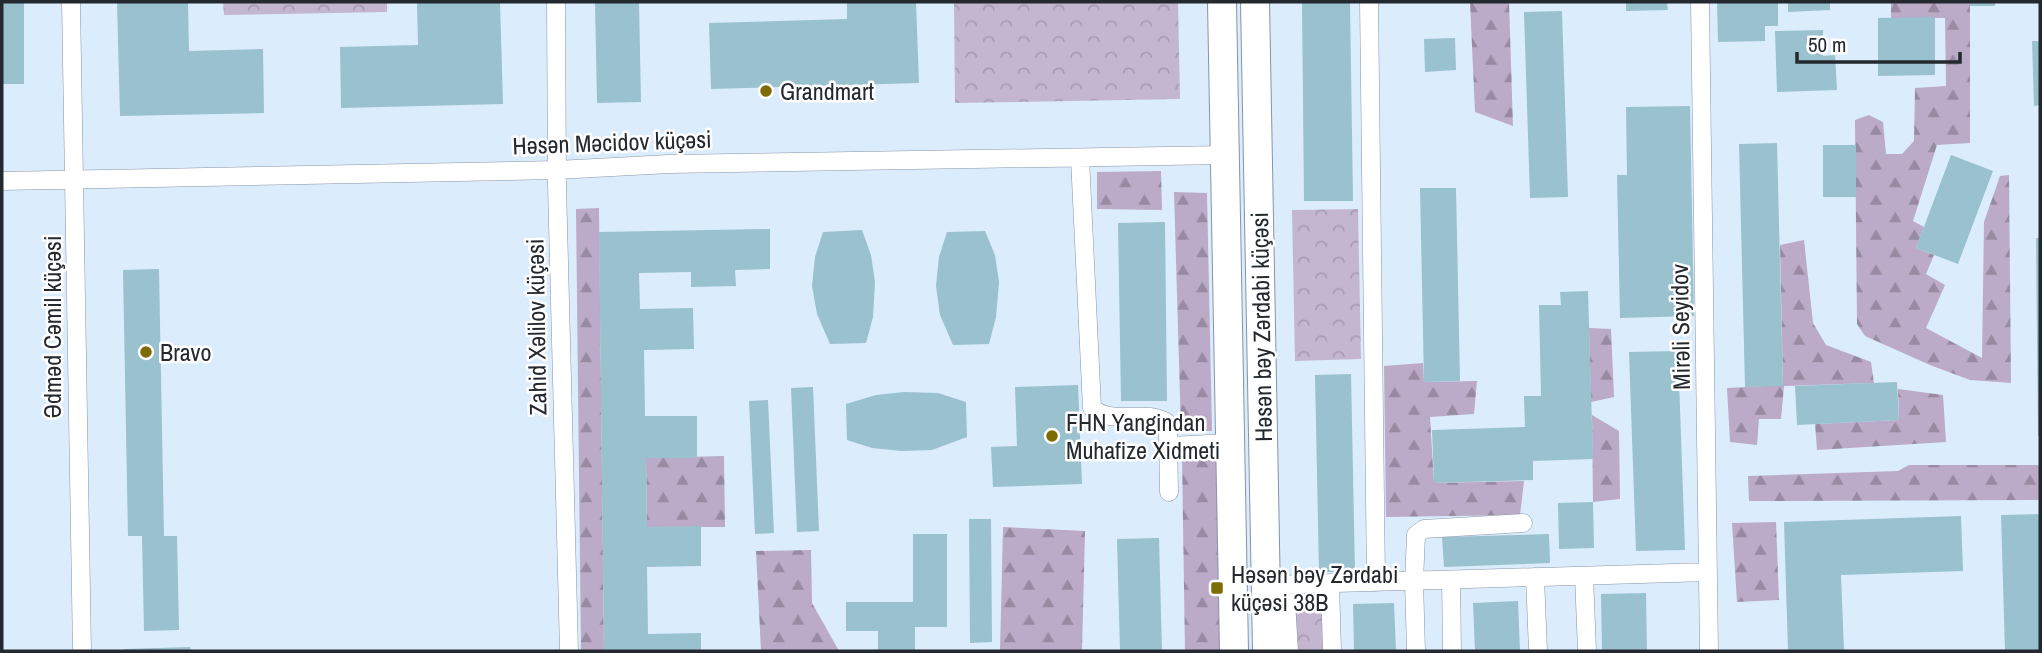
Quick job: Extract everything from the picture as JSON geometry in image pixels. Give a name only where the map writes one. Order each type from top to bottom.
[{"type":"main road","name":"Həsən bəy Zərdabi küçəsi","points":[[1222,2],[1234,651]]},
{"type":"main road","name":"Həsən bəy Zərdabi küçəsi","points":[[1255,2],[1275,585],[1267,651]]},
{"type":"street","name":"Ədməd Cəmil küçəsi","points":[[71,2],[76,426],[82,651]]},
{"type":"street","name":"Zahid Xəlilov küçəsi","points":[[556,2],[557,170],[569,651]]},
{"type":"street","points":[[1369,2],[1376,582]]},
{"type":"street","name":"Mirəli Seyidov","points":[[1700,2],[1709,651]]},
{"type":"street","name":"Həsən Məcidov küçəsi","points":[[2,181],[557,170],[669,164],[1225,155]]},
{"type":"street","points":[[1080,158],[1092,408],[1100,415],[1158,417],[1166,422],[1169,492]]},
{"type":"street","points":[[1169,446],[1230,443]]},
{"type":"street","points":[[1416,651],[1416,536],[1424,528],[1522,523]]},
{"type":"street","points":[[1289,651],[1275,585],[1708,572]]},
{"type":"street","points":[[1584,576],[1587,651]]},
{"type":"street","points":[[1535,578],[1538,651]]},
{"type":"street","points":[[1451,580],[1452,651]]},
{"type":"street","points":[[1330,583],[1332,651]]},
{"type":"green space","points":[[223,2],[387,2],[387,12],[224,15]]},
{"type":"green space","points":[[954,2],[1178,2],[1180,99],[955,103]]},
{"type":"green space","points":[[1470,2],[1509,2],[1513,126],[1475,112]]},
{"type":"green space","points":[[1891,2],[1970,2],[1970,143],[1937,145],[1913,221],[1924,227],[1916,248],[1934,255],[1926,274],[1945,285],[1926,328],[1982,358],[1984,222],[2000,176],[2009,175],[2011,383],[1970,380],[1930,365],[1865,336],[1857,324],[1855,120],[1869,115],[1883,122],[1886,154],[1902,154],[1914,141],[1915,88],[1946,86],[1945,18],[1891,18]]},
{"type":"green space","points":[[1161,171],[1162,210],[1097,209],[1097,172]]},
{"type":"green space","points":[[1174,192],[1207,193],[1212,431],[1181,431]]},
{"type":"green space","points":[[599,208],[604,651],[581,651],[576,209]]},
{"type":"green space","points":[[1358,209],[1361,359],[1295,361],[1292,210]]},
{"type":"green space","points":[[1804,240],[1813,323],[1826,345],[1871,362],[1874,383],[1784,386],[1781,419],[1759,419],[1757,445],[1730,442],[1727,388],[1783,385],[1780,245]]},
{"type":"green space","points":[[1589,328],[1611,329],[1614,397],[1591,402]]},
{"type":"green space","points":[[1423,363],[1424,382],[1477,381],[1474,414],[1430,417],[1434,483],[1524,481],[1520,515],[1386,517],[1384,366]]},
{"type":"green space","points":[[1898,389],[1943,395],[1946,442],[1817,450],[1815,424],[1899,420]]},
{"type":"green space","points":[[1592,415],[1619,431],[1620,499],[1593,502]]},
{"type":"green space","points":[[1218,455],[1221,651],[1185,651],[1182,457]]},
{"type":"green space","points":[[724,456],[725,527],[647,527],[646,458]]},
{"type":"green space","points":[[1909,465],[2040,465],[2040,500],[1749,501],[1748,476],[1898,471]]},
{"type":"green space","points":[[1776,522],[1779,600],[1737,602],[1732,523]]},
{"type":"green space","points":[[1003,527],[1085,531],[1082,651],[1000,651]]},
{"type":"green space","points":[[811,550],[812,603],[839,651],[761,651],[756,551]]},
{"type":"green space","points":[[1336,592],[1338,651],[1285,651],[1283,593]]},
{"type":"building","points":[[2,2],[24,2],[24,84],[2,84]]},
{"type":"building","points":[[117,2],[188,2],[189,51],[263,49],[264,113],[120,116]]},
{"type":"building","points":[[417,2],[500,2],[503,104],[341,108],[340,47],[418,45]]},
{"type":"building","points":[[595,2],[639,2],[641,102],[597,103]]},
{"type":"building","points":[[847,2],[916,2],[919,83],[711,89],[709,23],[847,19]]},
{"type":"building","points":[[1302,2],[1350,2],[1353,201],[1304,201]]},
{"type":"building","points":[[1626,2],[1667,2],[1668,10],[1626,11]]},
{"type":"building","points":[[1717,2],[1778,2],[1778,26],[1765,26],[1765,41],[1718,42]]},
{"type":"building","points":[[1788,2],[1830,2],[1830,10],[1788,12]]},
{"type":"building","points":[[1970,2],[1995,2],[1995,6],[1970,6]]},
{"type":"building","points":[[1562,11],[1568,197],[1530,198],[1524,12]]},
{"type":"building","points":[[1935,17],[1935,75],[1878,76],[1878,18]]},
{"type":"building","points":[[1823,30],[1823,56],[1835,55],[1837,90],[1777,92],[1775,31]]},
{"type":"building","points":[[1455,38],[1456,70],[1425,72],[1424,39]]},
{"type":"building","points":[[2032,41],[2040,41],[2040,105],[2034,106]]},
{"type":"building","points":[[1690,106],[1694,316],[1620,318],[1617,175],[1627,175],[1626,107]]},
{"type":"building","points":[[1777,143],[1783,386],[1745,387],[1739,144]]},
{"type":"building","points":[[1823,145],[1856,145],[1856,197],[1823,197]]},
{"type":"building","points":[[1951,155],[1993,171],[1958,264],[1916,248]]},
{"type":"building","points":[[1420,188],[1456,188],[1460,381],[1424,382]]},
{"type":"building","points":[[1165,222],[1167,401],[1121,401],[1118,223]]},
{"type":"building","points":[[770,229],[770,269],[735,270],[736,286],[691,287],[691,272],[639,273],[640,309],[693,308],[694,349],[644,350],[645,416],[697,416],[697,458],[646,458],[647,527],[701,526],[701,566],[647,567],[648,634],[701,633],[701,651],[604,651],[599,232]]},
{"type":"building","points":[[862,230],[871,255],[875,282],[873,317],[866,343],[830,344],[817,314],[812,286],[815,257],[823,232]]},
{"type":"building","points":[[985,231],[995,255],[999,282],[996,317],[989,344],[953,345],[940,315],[936,286],[939,257],[947,232]]},
{"type":"building","points":[[2036,238],[2040,238],[2040,436],[2038,436]]},
{"type":"building","points":[[159,269],[164,536],[177,536],[179,630],[144,631],[142,536],[128,536],[123,270]]},
{"type":"building","points":[[1588,291],[1593,459],[1533,461],[1533,480],[1434,483],[1432,430],[1525,427],[1524,396],[1541,396],[1539,305],[1561,305],[1560,292]]},
{"type":"building","points":[[1678,351],[1685,550],[1636,551],[1629,352]]},
{"type":"building","points":[[1351,374],[1355,572],[1319,572],[1315,375]]},
{"type":"building","points":[[1897,382],[1899,420],[1797,425],[1795,386]]},
{"type":"building","points":[[1078,385],[1082,484],[993,487],[991,447],[1017,446],[1015,387]]},
{"type":"building","points":[[813,387],[819,531],[797,532],[791,388]]},
{"type":"building","points":[[938,393],[966,402],[967,437],[932,450],[901,451],[872,448],[847,440],[846,404],[876,395]]},
{"type":"building","points":[[768,400],[774,533],[755,534],[749,401]]},
{"type":"building","points":[[1593,502],[1594,548],[1559,549],[1558,503]]},
{"type":"building","points":[[2040,514],[2040,651],[2005,651],[2001,515]]},
{"type":"building","points":[[1961,516],[1963,571],[1841,575],[1844,651],[1788,651],[1784,522]]},
{"type":"building","points":[[969,519],[991,519],[992,642],[970,643]]},
{"type":"building","points":[[913,534],[947,534],[947,627],[915,627],[915,651],[878,651],[878,631],[846,631],[846,602],[913,602]]},
{"type":"building","points":[[1549,534],[1550,563],[1444,567],[1442,537]]},
{"type":"building","points":[[1159,538],[1162,651],[1120,651],[1117,539]]},
{"type":"building","points":[[1646,593],[1647,651],[1602,651],[1601,594]]},
{"type":"building","points":[[1518,601],[1520,651],[1475,651],[1473,603]]},
{"type":"building","points":[[1394,603],[1396,651],[1354,651],[1353,604]]},
{"type":"building","points":[[190,647],[191,651],[124,651],[124,649]]},
{"type":"place","name":"Grandmart","points":[[766,91]]},
{"type":"place","name":"Bravo","points":[[146,352]]},
{"type":"place","name":"FHN Yangindan Muhafize Xidmeti","points":[[1052,436]]},
{"type":"place","name":"Həsən bəy Zərdabi küçəsi 38B","points":[[1217,588]]}]
